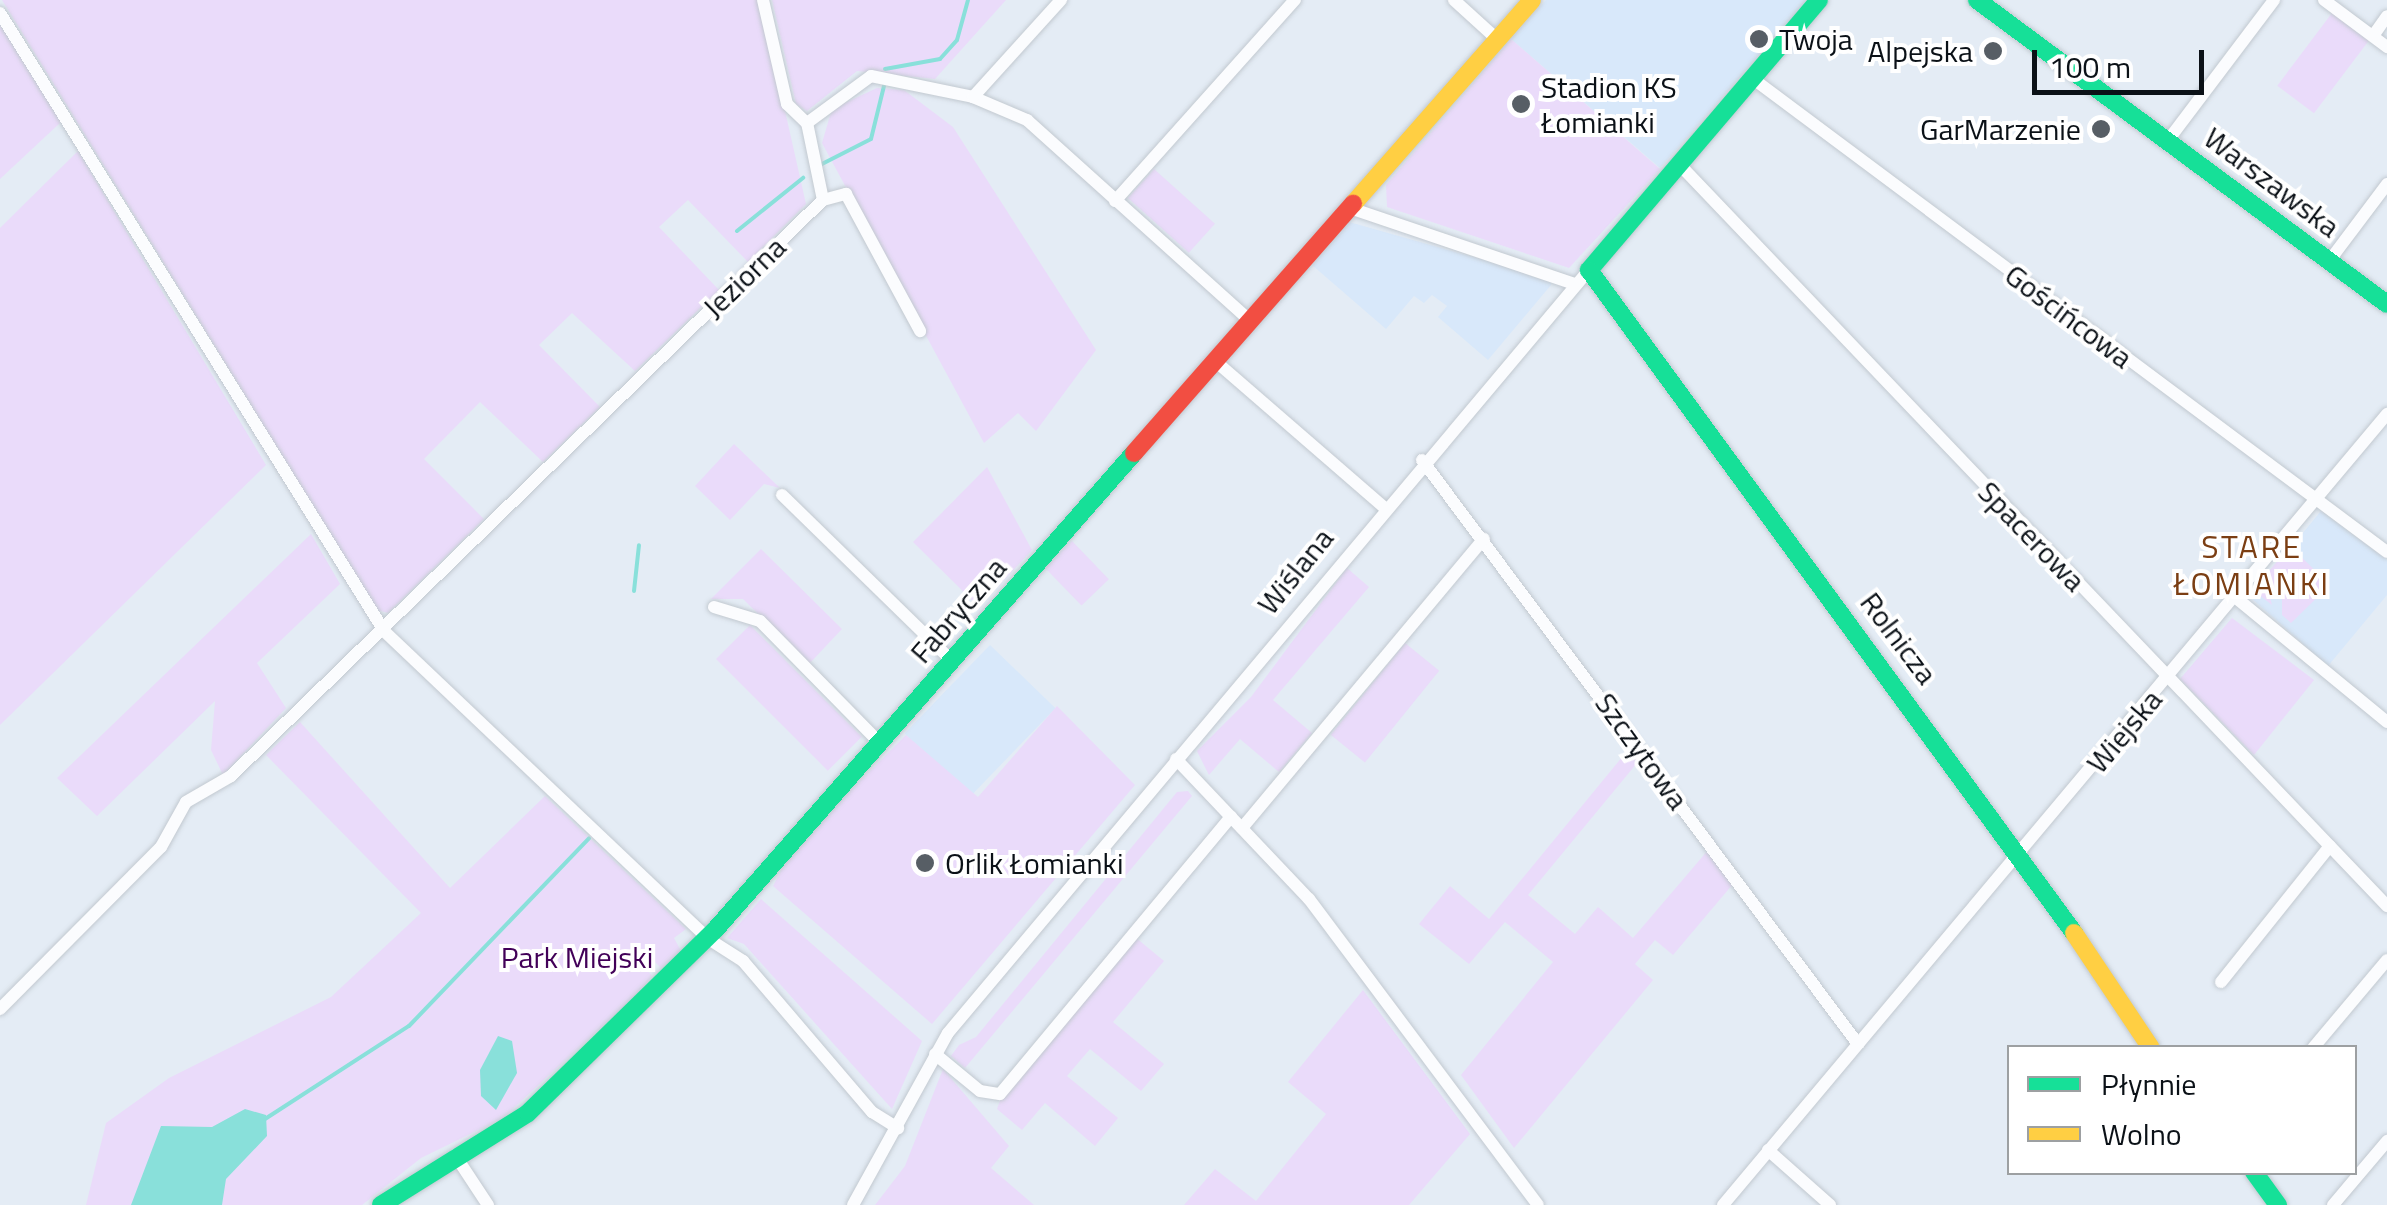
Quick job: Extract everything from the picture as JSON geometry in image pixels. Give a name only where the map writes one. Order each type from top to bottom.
[{"type":"street","points":[[763,0],[787,104],[806,123],[822,200],[846,194],[920,331]]},
{"type":"street","points":[[973,97],[1060,0]]},
{"type":"street","points":[[1116,200],[1296,0]]},
{"type":"street","points":[[1454,0],[1498,40]]},
{"type":"street","name":"Fabryczna","points":[[381,1205],[536,1106],[706,938],[1532,0]]},
{"type":"street","name":"Wiślana","points":[[853,1205],[935,1054],[1422,460],[1820,0]]},
{"type":"street","name":"Warszawska","points":[[1977,0],[2169,138],[2387,304]]},
{"type":"street","points":[[2324,0],[2387,47]]},
{"type":"street","points":[[2169,138],[2266,3]]},
{"type":"street","points":[[0,14],[384,631],[706,938],[743,961],[868,1108],[898,1128]]},
{"type":"street","points":[[2372,36],[2387,16]]},
{"type":"street","points":[[806,123],[871,76],[973,97],[1027,120],[1248,320]]},
{"type":"street","name":"Gościńcowa","points":[[1752,78],[2387,552]]},
{"type":"street","name":"Spacerowa","points":[[1679,164],[2387,906]]},
{"type":"street","points":[[2330,260],[2387,184]]},
{"type":"street","name":"Jeziorna","points":[[0,1009],[161,847],[186,802],[231,776],[822,200]]},
{"type":"street","points":[[1350,208],[1574,284]]},
{"type":"street","name":"Rolnicza","points":[[1589,270],[2021,852],[2150,1045]]},
{"type":"street","points":[[1214,360],[1384,506]]},
{"type":"street","name":"Wiejska","points":[[1723,1205],[2387,414]]},
{"type":"street","name":"Szczytowa","points":[[1422,460],[1858,1044]]},
{"type":"street","points":[[782,495],[952,660]]},
{"type":"street","points":[[1242,828],[1484,539]]},
{"type":"street","points":[[2235,597],[2387,722]]},
{"type":"street","points":[[714,607],[760,622],[880,742]]},
{"type":"street","points":[[1176,759],[1309,899],[1538,1205]]},
{"type":"street","points":[[935,1054],[980,1091],[1000,1094],[1230,817]]},
{"type":"street","points":[[2221,982],[2330,846]]},
{"type":"street","points":[[2316,1045],[2387,960]]},
{"type":"street","points":[[2334,1205],[2387,1141]]},
{"type":"street","points":[[1768,1150],[1830,1205]]},
{"type":"street","points":[[455,1156],[488,1205]]},
{"type":"street","points":[[2256,1175],[2268,1200]]},
{"type":"shaded area","points":[[1546,0],[1807,0],[1660,168],[1511,39]]},
{"type":"shaded area","points":[[1349,222],[1551,279],[1551,285],[1488,360],[1438,317],[1447,306],[1432,295],[1424,303],[1414,296],[1386,329],[1312,265]]},
{"type":"shaded area","points":[[2321,511],[2387,560],[2387,595],[2328,666],[2250,597]]},
{"type":"shaded area","points":[[990,645],[1055,708],[970,797],[905,733]]},
{"type":"shaded area","points":[[498,1036],[512,1041],[517,1073],[496,1110],[481,1096],[480,1070]]},
{"type":"shaded area","points":[[245,1109],[266,1115],[267,1136],[226,1179],[222,1205],[131,1205],[161,1126],[212,1127]]},
{"type":"green space","points":[[2,0],[760,0],[806,204],[748,262],[688,200],[659,227],[719,290],[635,371],[572,313],[539,345],[600,407],[543,462],[480,402],[424,459],[484,519],[388,613],[377,610]]},
{"type":"green space","points":[[772,0],[1006,0],[935,79],[857,71],[807,111],[796,104]]},
{"type":"green space","points":[[2332,13],[2369,41],[2314,113],[2277,86]]},
{"type":"green space","points":[[0,25],[61,122],[0,179]]},
{"type":"green space","name":"Stadion KS Łomianki","points":[[1511,39],[1660,169],[1569,268],[1387,207],[1386,185]]},
{"type":"green space","points":[[877,88],[904,90],[953,127],[1096,350],[1036,431],[1018,413],[984,443],[822,143],[832,109]]},
{"type":"green space","points":[[78,151],[266,465],[0,725],[0,228]]},
{"type":"green space","points":[[1154,169],[1215,224],[1189,253],[1128,198]]},
{"type":"green space","points":[[734,444],[780,488],[764,484],[730,520],[695,486]]},
{"type":"green space","points":[[987,467],[1032,550],[979,607],[913,542]]},
{"type":"green space","points":[[311,534],[340,584],[257,663],[286,708],[223,775],[211,750],[215,701],[97,816],[57,778]]},
{"type":"green space","points":[[1072,541],[1109,579],[1081,606],[1045,567]]},
{"type":"green space","points":[[2290,546],[2330,585],[2291,623],[2282,615],[2282,582],[2268,590],[2272,605],[2253,590],[2280,558],[2289,562],[2282,555]]},
{"type":"green space","points":[[761,549],[842,629],[809,664],[743,599],[711,599]]},
{"type":"green space","points":[[1347,568],[1369,587],[1273,700],[1312,733],[1279,772],[1240,739],[1209,775],[1197,751],[1251,697]]},
{"type":"green space","points":[[2232,618],[2314,680],[2254,755],[2180,679]]},
{"type":"green space","points":[[750,625],[862,737],[828,771],[716,659]]},
{"type":"green space","points":[[1405,643],[1439,671],[1365,762],[1331,735]]},
{"type":"green space","name":"Orlik Łomianki","points":[[1057,706],[1135,785],[932,1024],[773,886],[793,848],[906,735],[978,797]]},
{"type":"green space","name":"Park Miejski","points":[[300,722],[450,888],[545,796],[686,929],[674,938],[681,951],[661,968],[653,960],[645,967],[652,976],[638,993],[503,1118],[421,1158],[362,1205],[86,1205],[106,1123],[169,1078],[331,997],[421,913],[266,755]]},
{"type":"green space","points":[[1632,745],[1642,757],[1528,895],[1575,934],[1598,907],[1633,938],[1709,849],[1733,884],[1673,955],[1655,940],[1635,964],[1653,980],[1514,1148],[1461,1075],[1553,962],[1505,922],[1469,964],[1419,924],[1450,886],[1489,919]]},
{"type":"green space","points":[[1188,791],[1192,796],[965,1068],[951,1056],[959,1045],[976,1037],[1177,792]]},
{"type":"green space","points":[[761,899],[922,1041],[892,1109],[744,944],[727,938]]},
{"type":"green space","points":[[1135,937],[1164,961],[1113,1022],[1164,1064],[1141,1091],[1090,1049],[1067,1076],[1118,1118],[1095,1146],[1045,1103],[1022,1130],[997,1109],[1001,1098]]},
{"type":"green space","points":[[1363,990],[1470,1134],[1409,1205],[1184,1205],[1215,1169],[1256,1201],[1326,1114],[1288,1082]]},
{"type":"green space","points":[[943,1069],[1009,1146],[991,1168],[1034,1205],[875,1205],[905,1166]]},
{"type":"waterway","points":[[885,69],[940,59],[957,40],[968,0]]},
{"type":"waterway","points":[[818,166],[871,139],[884,86]]},
{"type":"waterway","points":[[737,231],[803,178]]},
{"type":"waterway","points":[[634,591],[639,545]]},
{"type":"waterway","points":[[265,1119],[409,1026],[589,838]]},
{"type":"traffic: fast","points":[[1819,0],[1589,270],[2074,933]]},
{"type":"traffic: fast","points":[[1977,0],[2387,304]]},
{"type":"traffic: fast","points":[[381,1205],[528,1113],[715,930],[1134,453]]},
{"type":"traffic: fast","points":[[2256,1175],[2278,1205]]},
{"type":"traffic: slow","points":[[1353,204],[1532,0]]},
{"type":"traffic: slow","points":[[2074,933],[2149,1045]]},
{"type":"traffic: jam","points":[[1134,453],[1353,204]]},
{"type":"place","name":"Twoja","points":[[1759,39]]},
{"type":"place","name":"Alpejska","points":[[1993,51]]},
{"type":"place","name":"Stadion KS Łomianki","points":[[1521,104]]},
{"type":"place","name":"GarMarzenie","points":[[2101,129]]},
{"type":"place","name":"Orlik Łomianki","points":[[925,863]]},
{"type":"district","name":"STARE ŁOMIANKI","points":[[2252,566]]}]
